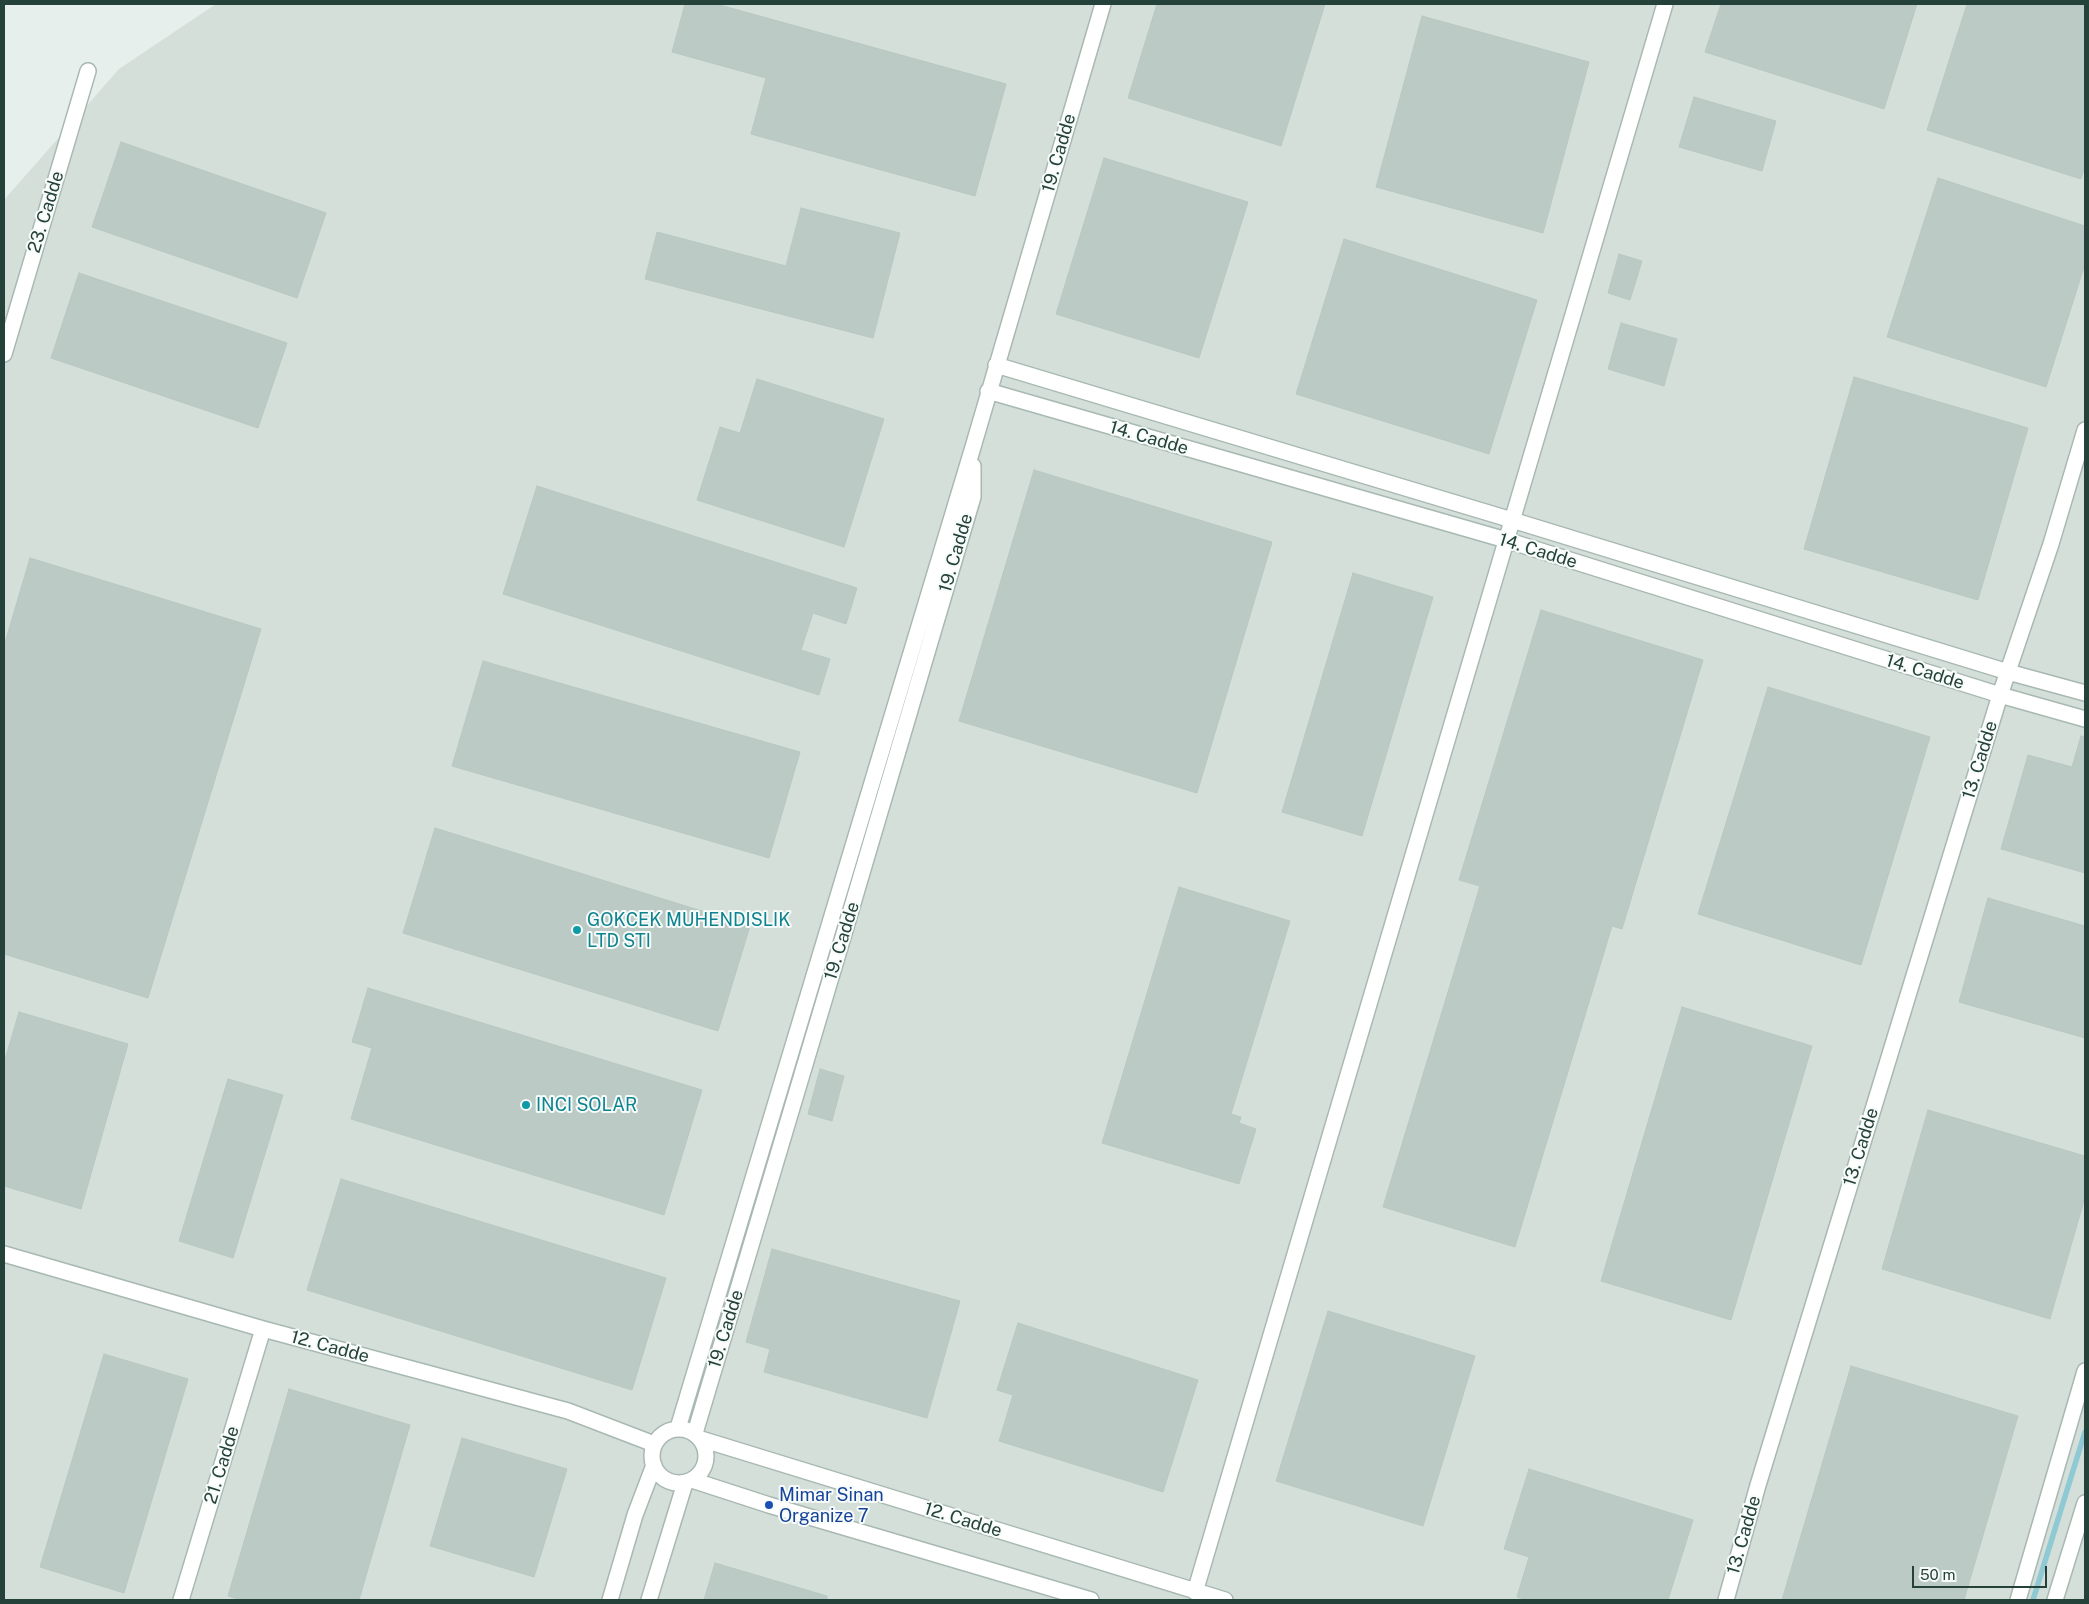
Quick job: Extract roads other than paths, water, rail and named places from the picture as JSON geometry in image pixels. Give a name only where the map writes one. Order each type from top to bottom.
[{"type":"lane","name":"19. Cadde","points":[[678,1428],[973,447],[1103,4]]},
{"type":"lane","points":[[1195,1592],[1665,4]]},
{"type":"lane","name":"23. Cadde","points":[[4,354],[88,71]]},
{"type":"lane","points":[[996,365],[2008,672],[2085,693]]},
{"type":"lane","name":"14. Cadde","points":[[988,391],[1506,540],[2000,695],[2085,719]]},
{"type":"lane","name":"13. Cadde","points":[[1726,1600],[1764,1466],[2000,695],[2051,544],[2085,430]]},
{"type":"lane","name":"19. Cadde","points":[[698,1436],[973,497],[973,447]]},
{"type":"lane","name":"12. Cadde","points":[[4,1254],[264,1329],[568,1411],[654,1444]]},
{"type":"lane","name":"21. Cadde","points":[[181,1600],[264,1329]]},
{"type":"lane","points":[[2018,1600],[2085,1370]]},
{"type":"lane","points":[[649,1600],[689,1481],[704,1469],[706,1461],[705,1446],[698,1436],[678,1428],[664,1433],[654,1444],[652,1458],[654,1465],[657,1472],[669,1481],[689,1481],[1091,1600]]},
{"type":"lane","name":"12. Cadde","points":[[698,1436],[1225,1600]]},
{"type":"lane","points":[[610,1600],[635,1515],[654,1465]]},
{"type":"lane","points":[[2055,1600],[2085,1503]]},
{"type":"waterway","points":[[2033,1600],[2085,1432]]},
{"type":"place","name":"GOKCEK MUHENDISLIK LTD STI","points":[[577,930]]},
{"type":"place","name":"INCI SOLAR","points":[[526,1105]]},
{"type":"place","name":"Mimar Sinan Organize 7","points":[[769,1505]]}]
